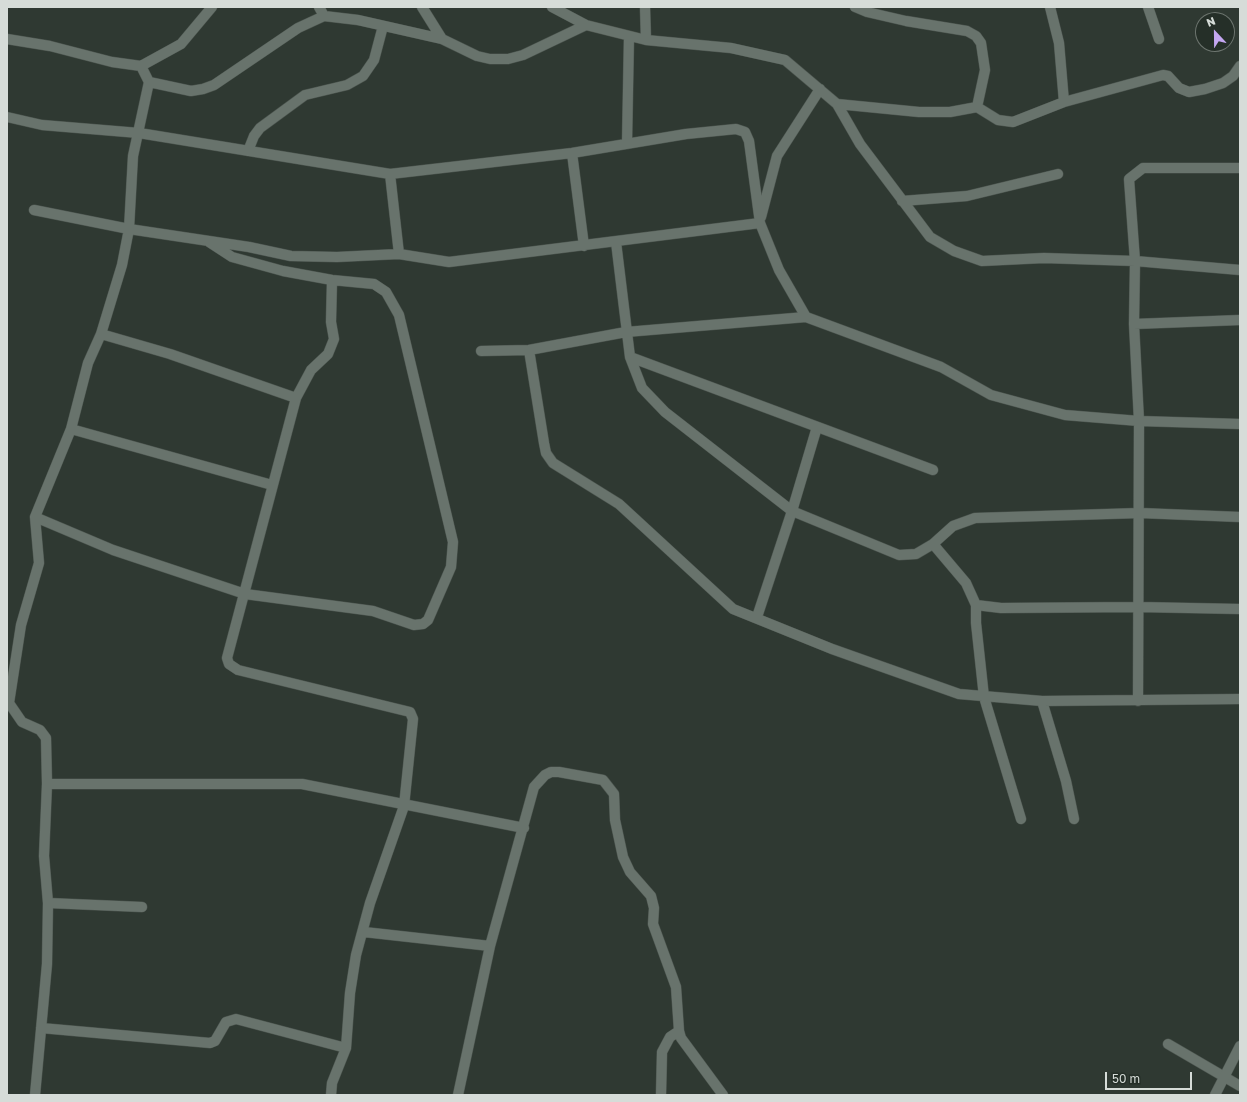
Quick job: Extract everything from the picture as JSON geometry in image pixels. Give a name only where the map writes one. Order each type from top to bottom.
[{"type":"street","points":[[7,39],[50,46],[112,62],[141,66],[181,44],[212,7]]},
{"type":"street","points":[[422,7],[442,39]]},
{"type":"street","points":[[552,7],[586,25],[646,40],[731,48],[785,60],[837,104],[860,144],[930,237],[954,251],[982,261],[1044,258],[1135,261],[1240,270]]},
{"type":"street","points":[[645,7],[646,40]]},
{"type":"street","points":[[855,7],[867,12],[906,22],[967,31],[976,36],[981,43],[985,70],[977,106]]},
{"type":"street","points":[[1050,7],[1060,43],[1064,102]]},
{"type":"street","points":[[1148,7],[1159,39]]},
{"type":"street","points":[[149,82],[191,91],[214,85],[322,11],[442,39],[477,56],[490,59],[508,59],[523,55],[586,25]]},
{"type":"street","points":[[248,151],[254,136],[260,128],[304,95],[346,85],[363,76],[374,60],[383,26]]},
{"type":"street","points":[[627,144],[629,36]]},
{"type":"street","points":[[35,1095],[47,964],[48,903],[44,856],[47,784],[46,738],[40,730],[22,722],[9,703],[21,625],[39,563],[35,517],[71,429],[88,364],[101,334],[122,265],[129,229],[133,156],[149,82],[141,66]]},
{"type":"street","points":[[837,104],[919,112],[950,112],[977,106],[998,120],[1013,122],[1064,102],[1163,75],[1168,76],[1179,88],[1189,92],[1223,83],[1233,76],[1240,66]]},
{"type":"street","points":[[760,223],[777,156],[820,89]]},
{"type":"street","points":[[7,117],[42,125],[139,133],[390,174],[572,153],[686,134],[736,129],[745,132],[750,141],[760,223],[779,270],[806,317]]},
{"type":"street","points":[[572,153],[584,246]]},
{"type":"street","points":[[1138,701],[1140,513],[1139,421],[1134,324],[1135,261],[1129,179],[1135,172],[1143,168],[1240,168]]},
{"type":"street","points":[[390,174],[399,254]]},
{"type":"street","points":[[902,201],[967,196],[1058,174]]},
{"type":"street","points":[[34,210],[129,229],[291,256],[337,257],[399,254],[449,262],[760,223]]},
{"type":"street","points":[[35,517],[113,550],[245,594],[373,611],[414,625],[423,624],[428,620],[451,567],[453,542],[399,315],[386,292],[374,284],[332,280],[283,271],[232,257],[209,242]]},
{"type":"street","points":[[616,242],[630,357],[642,388],[665,412],[792,511],[899,555],[916,554],[933,544],[954,526],[976,518],[1140,513],[1240,517]]},
{"type":"street","points":[[331,1095],[332,1083],[346,1048],[350,993],[356,955],[364,932],[370,903],[404,806],[413,719],[410,712],[238,670],[229,664],[227,658],[296,398],[311,370],[328,354],[334,339],[331,322],[332,280]]},
{"type":"street","points":[[481,351],[529,350],[626,332],[806,317],[941,367],[991,395],[1065,415],[1139,421],[1240,424]]},
{"type":"street","points":[[1134,324],[1240,320]]},
{"type":"street","points":[[101,334],[170,354],[296,398]]},
{"type":"street","points":[[529,350],[546,453],[553,463],[618,504],[733,609],[757,617],[832,648],[958,694],[1042,701],[1240,699]]},
{"type":"street","points":[[630,357],[933,470]]},
{"type":"street","points":[[757,617],[792,511],[817,426]]},
{"type":"street","points":[[71,429],[272,485]]},
{"type":"street","points":[[933,544],[966,584],[976,605],[976,623],[984,697],[1021,819]]},
{"type":"street","points":[[976,605],[1001,608],[1138,607],[1240,609]]},
{"type":"street","points":[[1042,701],[1066,781],[1074,819]]},
{"type":"street","points":[[458,1095],[490,946],[524,828],[534,787],[545,775],[551,772],[596,778],[604,780],[609,784],[614,794],[615,820],[623,857],[630,872],[647,891],[653,902],[653,924],[676,986],[679,1031],[681,1038],[723,1095]]},
{"type":"street","points":[[47,784],[302,784],[404,806],[524,828]]},
{"type":"street","points":[[48,903],[142,908]]},
{"type":"street","points":[[364,932],[490,946]]},
{"type":"street","points":[[41,1028],[210,1043],[215,1041],[226,1022],[236,1019],[346,1048]]},
{"type":"street","points":[[661,1095],[662,1052],[670,1037],[679,1031]]},
{"type":"street","points":[[1168,1044],[1240,1086]]},
{"type":"street","points":[[1215,1095],[1240,1046]]}]
